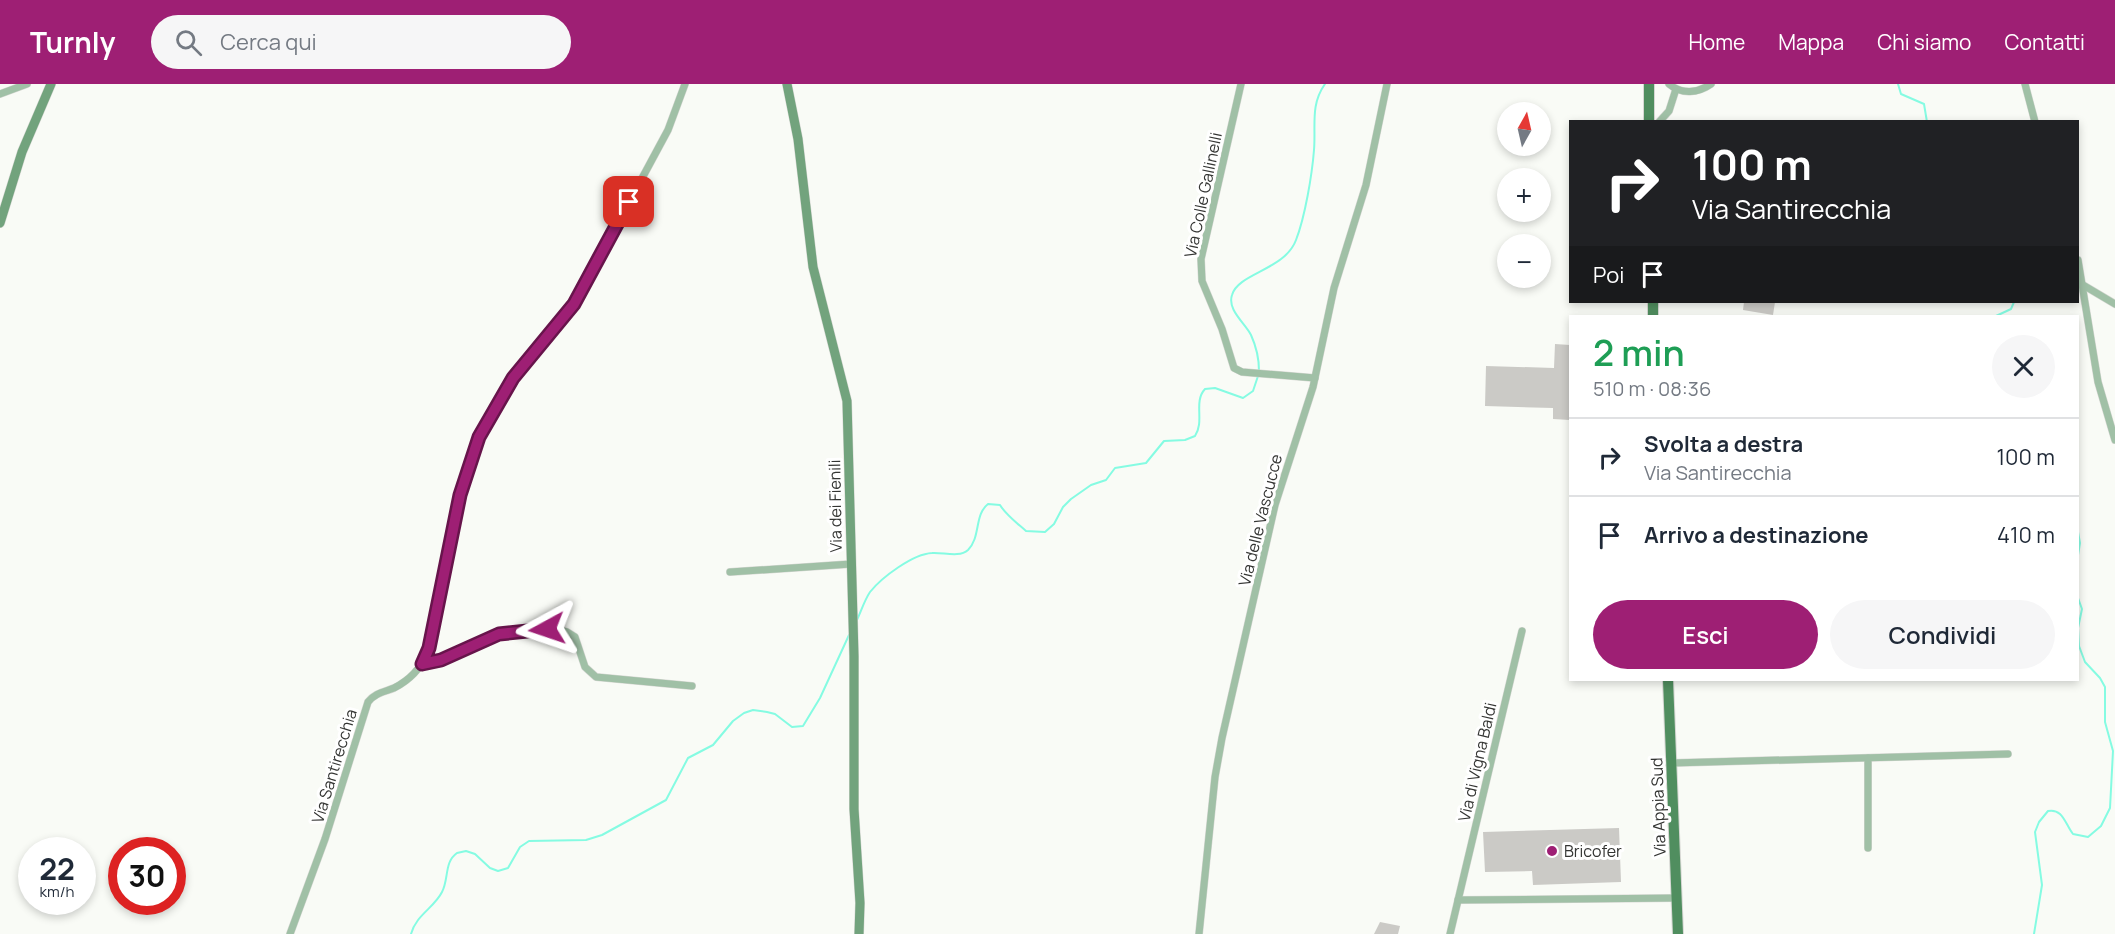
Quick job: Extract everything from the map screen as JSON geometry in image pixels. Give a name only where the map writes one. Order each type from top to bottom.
[{"type":"main road","points":[[1649,84],[1649,120]]},
{"type":"main road","name":"Via Appia Sud","points":[[1668,681],[1678,934]]},
{"type":"street","points":[[0,94],[27,84]]},
{"type":"street","points":[[0,224],[22,152],[51,84]]},
{"type":"street","points":[[422,664],[429,648],[462,488],[479,437],[513,378],[569,312],[579,295],[668,129],[685,84]]},
{"type":"street","name":"Via dei Fienili","points":[[787,84],[797,134],[811,261],[847,401],[854,657],[854,809],[860,903],[859,934]]},
{"type":"street","name":"Via Colle Gallinelli","points":[[1241,84],[1200,270],[1203,285],[1224,333],[1231,363],[1236,370],[1315,378]]},
{"type":"street","name":"Via delle Vascucce","points":[[1199,934],[1215,777],[1222,738],[1275,505],[1315,378],[1334,288],[1366,185],[1387,84]]},
{"type":"street","points":[[1669,84],[1676,89],[1696,91],[1712,84]]},
{"type":"street","points":[[2025,84],[2034,120]]},
{"type":"street","points":[[1661,120],[1669,111],[1676,89]]},
{"type":"street","points":[[2079,265],[2098,382],[2115,440]]},
{"type":"street","points":[[2083,285],[2115,303]]},
{"type":"street","points":[[730,572],[851,564]]},
{"type":"street","points":[[422,664],[441,660],[499,634],[555,629],[575,637],[585,667],[596,677],[692,686]]},
{"type":"street","name":"Via di Vigna Baldi","points":[[1450,934],[1522,631]]},
{"type":"street","name":"Via Santirecchia","points":[[291,934],[325,839],[368,702],[374,696],[407,680],[422,664]]},
{"type":"street","points":[[1672,763],[2008,754]]},
{"type":"street","points":[[1868,758],[1868,848]]},
{"type":"street","points":[[1458,900],[1677,898]]},
{"type":"building","points":[[1744,303],[1775,303],[1773,315],[1743,310]]},
{"type":"building","points":[[1555,344],[1569,345],[1569,420],[1553,419],[1553,408],[1485,406],[1486,366],[1554,368]]},
{"type":"building","name":"Bricofer","points":[[1619,828],[1621,882],[1533,885],[1532,871],[1485,872],[1483,832]]},
{"type":"building","points":[[1380,922],[1400,926],[1398,934],[1374,934]]},
{"type":"waterway","points":[[1259,371],[1258,357],[1251,335],[1234,311],[1232,295],[1243,281],[1282,258],[1296,240],[1312,171],[1315,108],[1325,84]]},
{"type":"waterway","points":[[1898,84],[1901,94],[1924,104],[1927,120]]},
{"type":"waterway","points":[[1998,315],[2011,309],[2014,303]]},
{"type":"waterway","points":[[856,622],[870,592],[898,567],[924,554],[956,554],[968,550],[975,539],[981,514],[988,504],[1000,505],[1008,516],[1026,531],[1045,532],[1054,524],[1063,507],[1071,499],[1091,485],[1106,480],[1115,468],[1146,463],[1164,441],[1185,440],[1195,436],[1199,424],[1200,400],[1205,389],[1215,388],[1243,398],[1253,391],[1258,376]]},
{"type":"waterway","points":[[2079,538],[2079,549]]},
{"type":"waterway","points":[[2079,601],[2082,609],[2079,623]]},
{"type":"waterway","points":[[411,934],[413,927],[442,892],[448,866],[457,853],[466,851],[475,854],[490,868],[498,871],[508,868],[520,847],[529,841],[586,840],[602,835],[666,800],[688,758],[713,745],[733,721],[744,713],[753,710],[767,712],[775,714],[792,727],[803,726],[820,698],[849,635]]},
{"type":"waterway","points":[[2034,934],[2042,885],[2035,832],[2039,822],[2048,811],[2057,812],[2073,834],[2088,837],[2101,826],[2110,808],[2113,751],[2105,722],[2105,687],[2085,662],[2079,646]]},
{"type":"place","name":"Bricofer","points":[[1552,851]]},
{"type":"route","points":[[547,629],[499,634],[441,660],[422,664],[429,648],[457,508],[479,437],[498,400],[513,378],[574,304],[629,202]]}]
